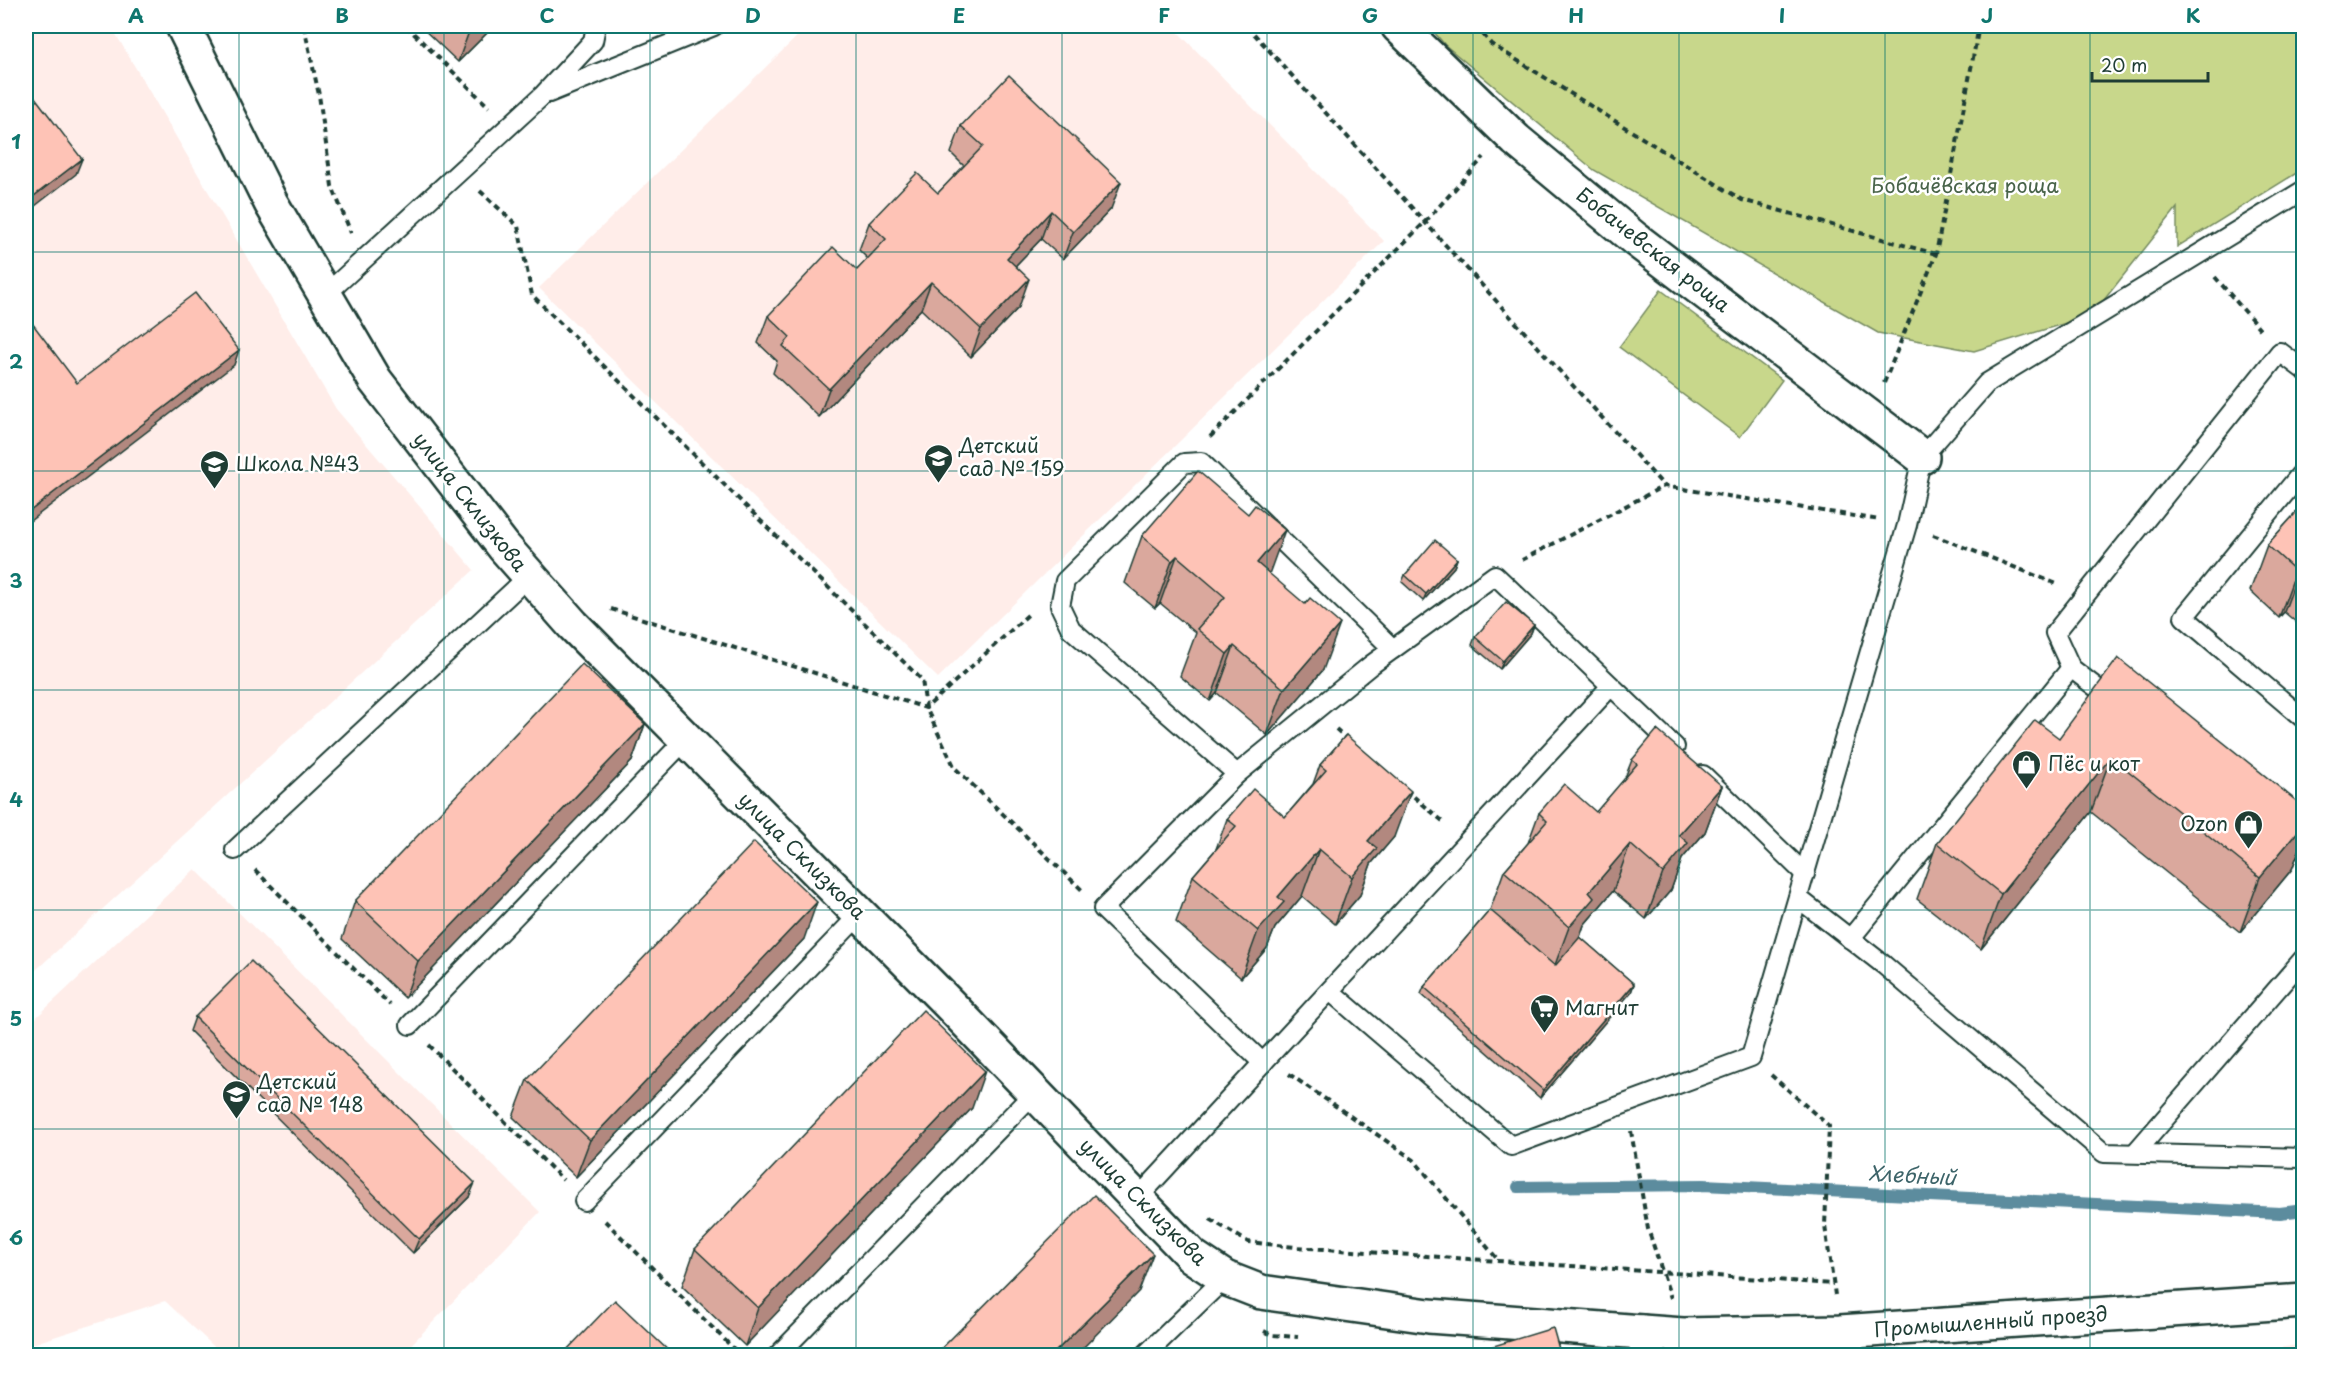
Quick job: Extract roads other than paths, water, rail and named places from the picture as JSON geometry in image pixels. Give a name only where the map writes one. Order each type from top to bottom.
[{"type":"street","name":"улица Склизкова","points":[[183,26],[271,203],[375,380],[529,576],[685,740],[1035,1092],[1192,1256],[1225,1278],[1261,1292],[1645,1344]]},
{"type":"street","name":"Бобачевская роща","points":[[1398,26],[1507,131],[1635,239],[1922,458]]},
{"type":"street","name":"Промышленный проезд","points":[[1645,1344],[1683,1335],[1840,1332],[2304,1301]]},
{"type":"lane","points":[[325,295],[542,96],[593,41],[596,26]]},
{"type":"lane","points":[[542,96],[714,26]]},
{"type":"lane","points":[[1330,991],[1511,1146],[1751,1057],[1906,525],[1922,458],[1987,383],[2304,190]]},
{"type":"lane","points":[[2127,711],[2071,668],[2055,633],[2280,352],[2304,370]]},
{"type":"lane","points":[[1237,774],[1071,629],[1060,606],[1065,581],[1184,463],[1201,462],[1392,649]]},
{"type":"lane","points":[[2304,470],[2184,617],[2304,719]]},
{"type":"lane","points":[[1265,1061],[1102,909],[1237,774],[1392,649],[1495,575],[1805,874]]},
{"type":"lane","points":[[235,850],[529,576]]},
{"type":"lane","points":[[1850,939],[2071,668]]},
{"type":"lane","points":[[1136,1200],[1611,686]]},
{"type":"lane","points":[[410,1025],[685,740]]},
{"type":"lane","points":[[2266,820],[2304,849]]},
{"type":"lane","points":[[1798,898],[2104,1153],[2304,1158]]},
{"type":"lane","points":[[584,1200],[860,914]]},
{"type":"lane","points":[[2135,1153],[2304,958]]},
{"type":"lane","points":[[777,1356],[1035,1092]]},
{"type":"lane","points":[[1143,1356],[1225,1278]]},
{"type":"waterway","name":"Хлебный","points":[[1518,1187],[1703,1185],[2280,1213],[2304,1210]]},
{"type":"place","name":"Детский сад № 159","points":[[938,484]]},
{"type":"place","name":"Школа №43","points":[[215,490]]},
{"type":"place","name":"Пёс и кот","points":[[2027,790]]},
{"type":"place","name":"Ozon","points":[[2249,850]]},
{"type":"place","name":"Магнит","points":[[1544,1034]]},
{"type":"place","name":"Детский сад № 148","points":[[236,1120]]},
{"type":"park label","name":"Бобачёвская роща","points":[[1965,186]]}]
